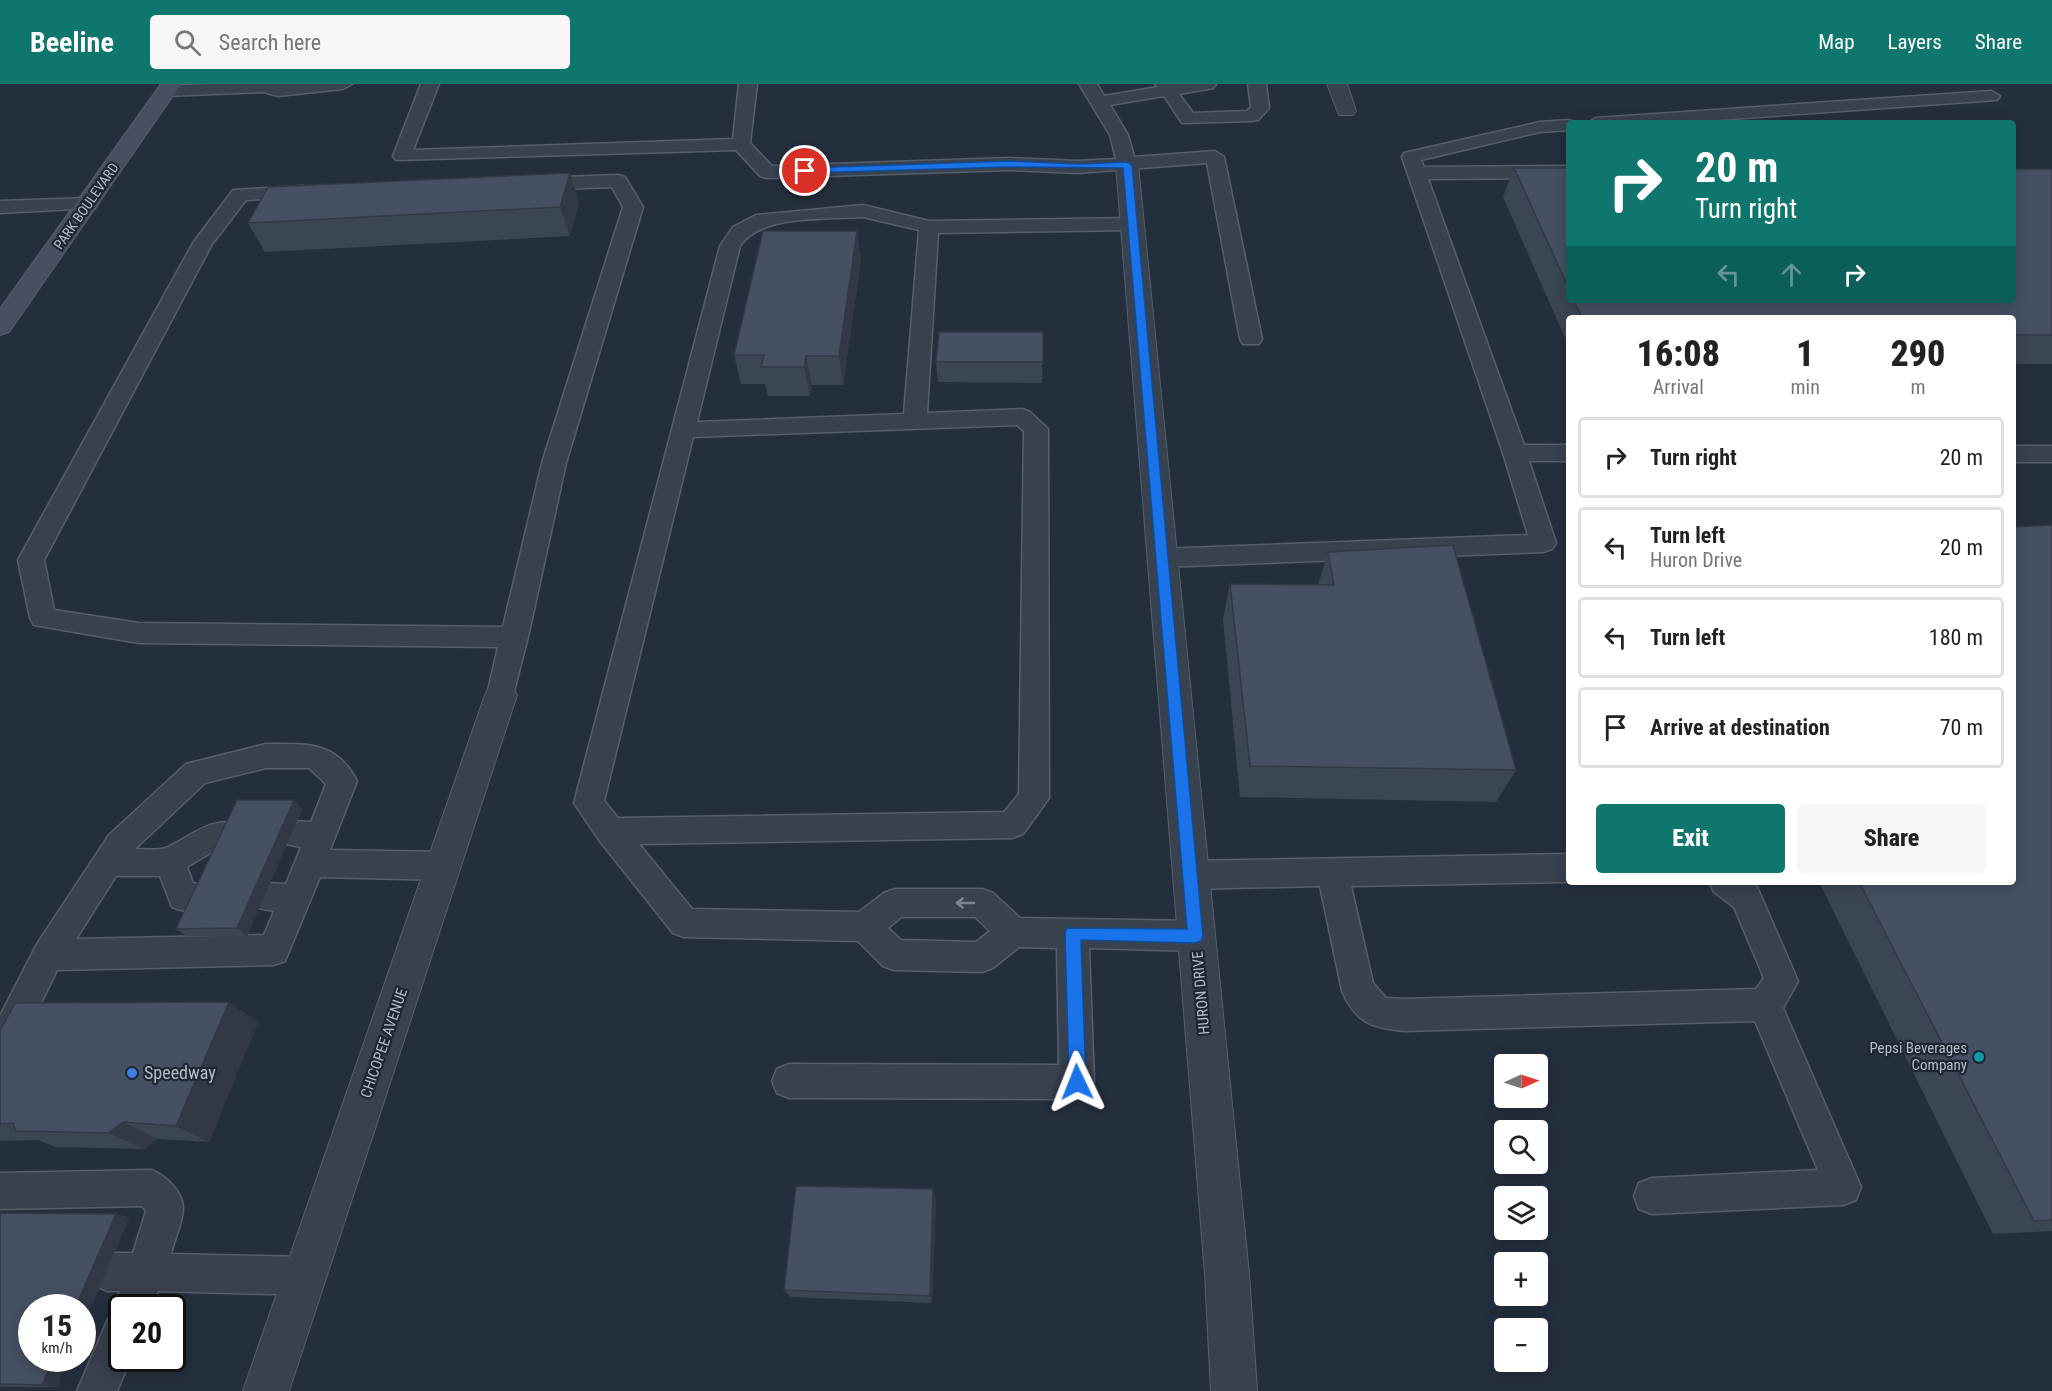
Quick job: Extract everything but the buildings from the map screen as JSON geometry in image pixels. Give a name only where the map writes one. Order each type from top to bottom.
[{"type":"main road","name":"PARK BOULEVARD","points":[[0,327],[168,88]]},
{"type":"street","points":[[1337,84],[1347,111]]},
{"type":"street","name":"HURON DRIVE","points":[[1127,165],[1227,1274],[1234,1391]]},
{"type":"street","name":"CHICOPEE AVENUE","points":[[266,1391],[501,695]]},
{"type":"lane","points":[[168,88],[267,86],[278,91],[343,84]]},
{"type":"lane","points":[[430,84],[402,156],[741,144],[767,172],[1009,164],[1078,167],[1215,157],[1251,339]]},
{"type":"lane","points":[[741,144],[748,84]]},
{"type":"lane","points":[[1088,84],[1119,135],[1127,165]]},
{"type":"lane","points":[[1099,102],[1167,87],[1207,84]]},
{"type":"lane","points":[[1167,87],[1188,119],[1252,116],[1260,108],[1257,84]]},
{"type":"lane","points":[[1641,120],[1991,96]]},
{"type":"lane","points":[[1910,102],[1918,120]]},
{"type":"lane","points":[[1161,558],[1543,543],[1515,453],[1411,157],[1540,127],[1566,125]]},
{"type":"lane","points":[[1416,173],[1566,172]]},
{"type":"lane","points":[[501,695],[554,463],[633,207],[618,181],[512,185]]},
{"type":"lane","points":[[323,191],[240,194],[204,243],[31,560],[43,618],[139,633],[515,636]]},
{"type":"lane","points":[[0,207],[88,204]]},
{"type":"lane","points":[[1013,932],[982,903],[895,903],[865,927],[684,923],[610,831],[590,802],[730,246],[740,231],[763,219],[863,212],[929,227],[1132,224]]},
{"type":"lane","points":[[915,421],[929,227]]},
{"type":"lane","points":[[610,831],[1012,825],[1034,798],[1036,429],[1022,417],[684,430]]},
{"type":"lane","points":[[1515,453],[1566,453]]},
{"type":"lane","points":[[2016,454],[2052,454]]},
{"type":"lane","points":[[0,1051],[48,955],[120,844],[196,773],[266,756],[315,756],[342,781],[279,898],[274,950],[48,955]]},
{"type":"lane","points":[[109,863],[170,862],[212,836],[235,834]]},
{"type":"lane","points":[[307,844],[444,866]]},
{"type":"lane","points":[[170,862],[183,897],[205,898]]},
{"type":"lane","points":[[1190,875],[1566,868]]},
{"type":"lane","points":[[1333,873],[1358,991],[1378,1013],[1404,1015],[1765,1005]]},
{"type":"lane","points":[[1729,885],[1746,897],[1782,981],[1765,1005]]},
{"type":"lane","points":[[865,927],[894,955],[982,957],[1013,932],[1196,936]]},
{"type":"lane","points":[[789,1081],[1077,1082],[1073,933]]},
{"type":"lane","points":[[1652,1196],[1843,1187],[1765,1005]]},
{"type":"lane","points":[[0,1191],[151,1188],[165,1207],[147,1272],[138,1294]]},
{"type":"lane","points":[[107,1272],[305,1276]]},
{"type":"lane","points":[[97,1391],[108,1365]]},
{"type":"place","name":"Pepsi Beverages Company","points":[[1979,1057]]},
{"type":"place","name":"Speedway","points":[[132,1073]]},
{"type":"route","points":[[805,171],[1009,164],[1078,167],[1127,165],[1196,936],[1073,933],[1077,1082]]}]
